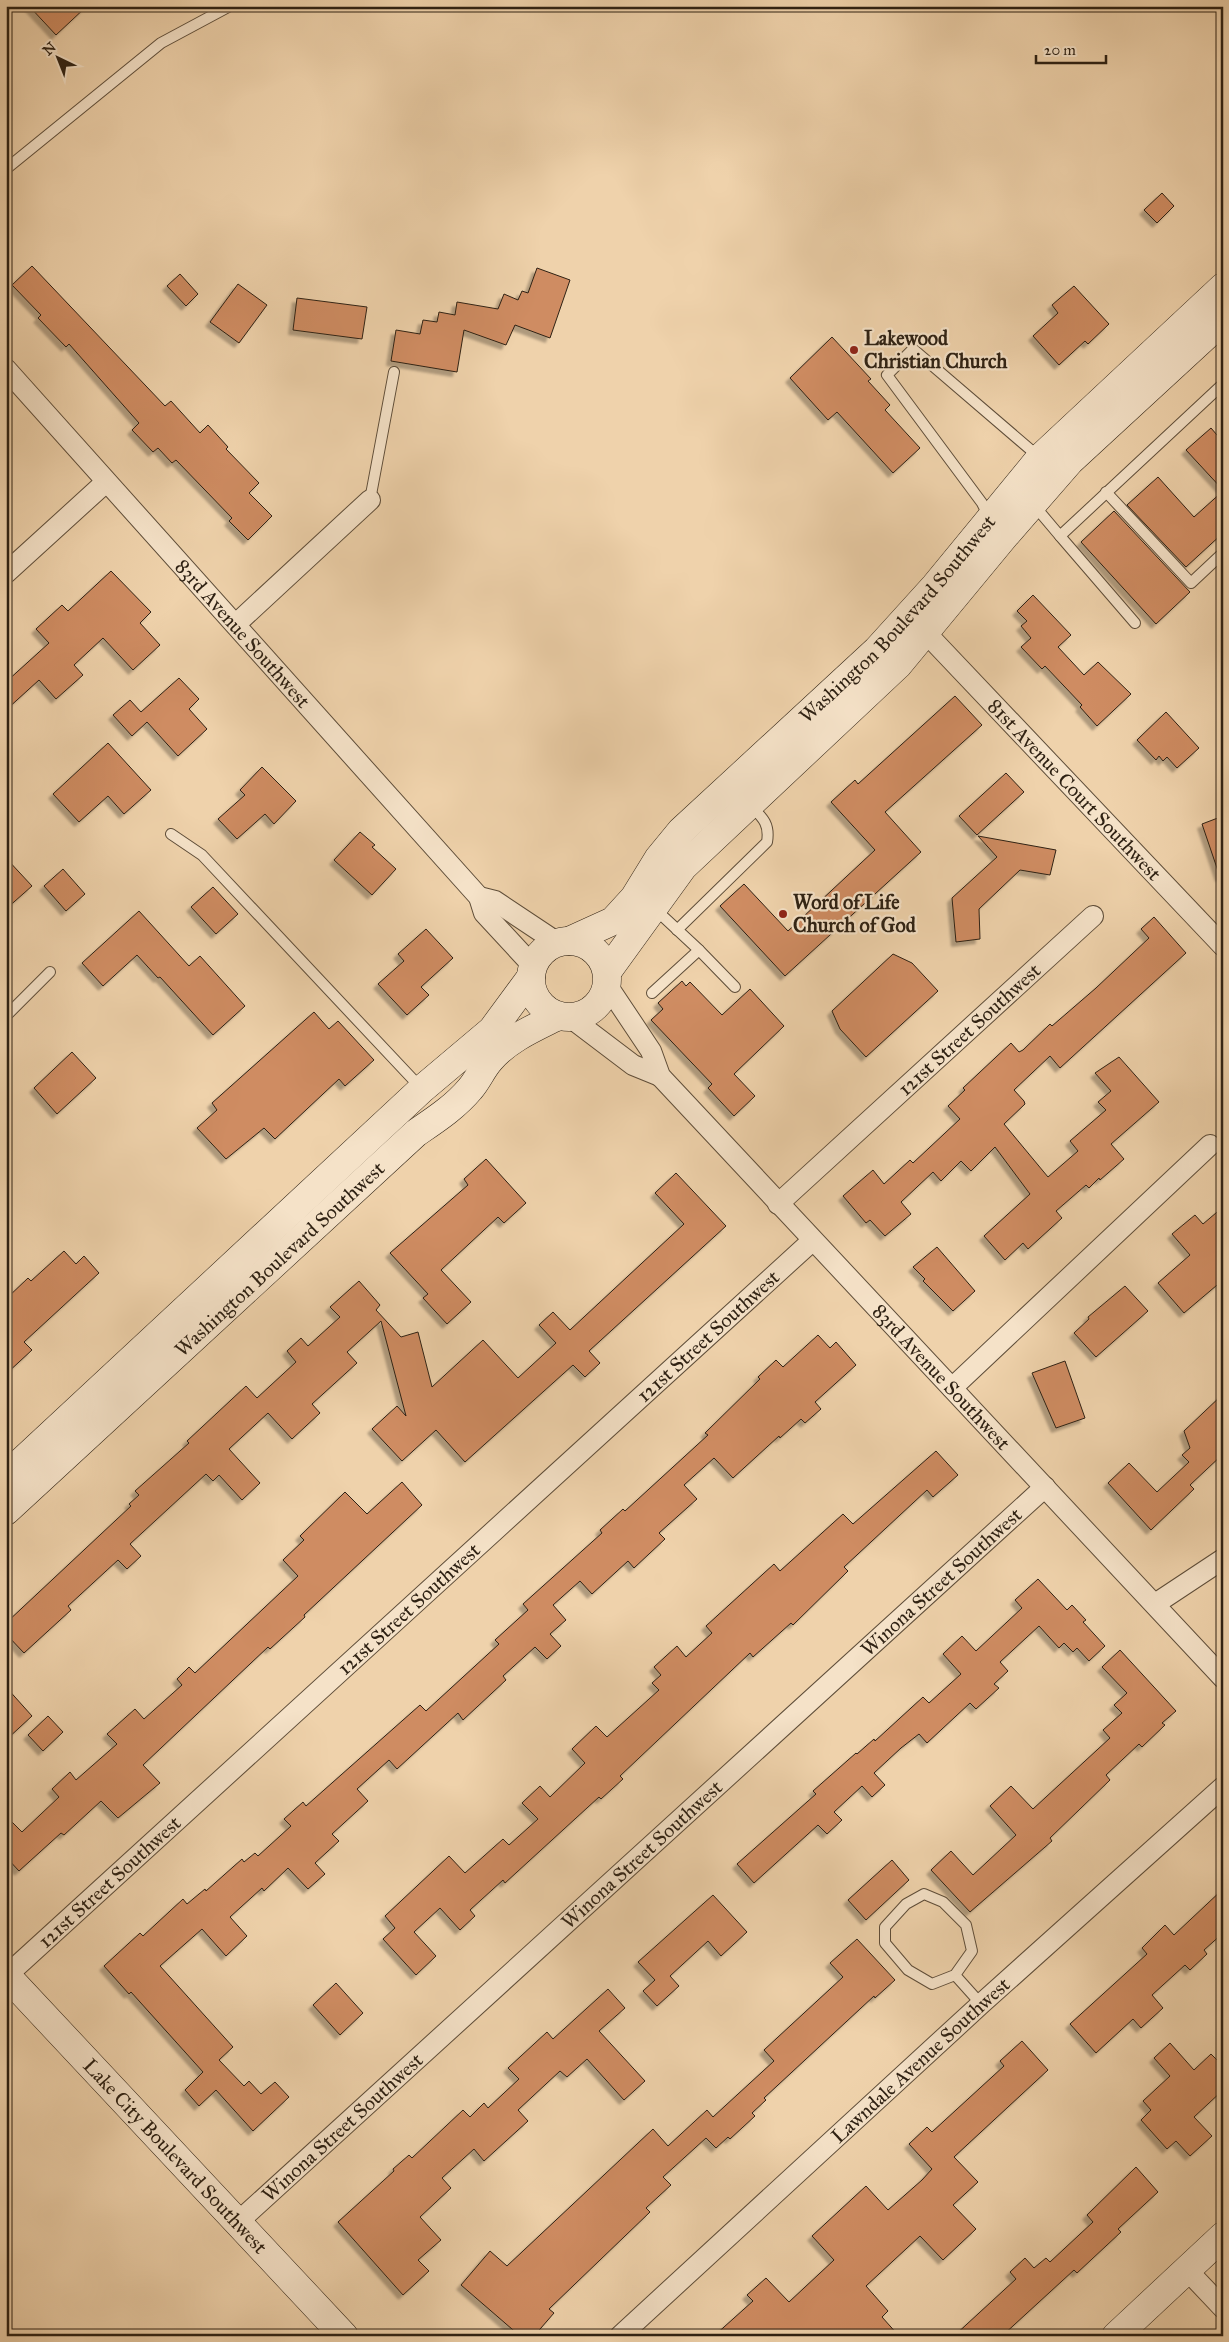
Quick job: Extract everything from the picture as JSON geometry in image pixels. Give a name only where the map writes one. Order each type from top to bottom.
[{"type":"main road","name":"Washington Boulevard Southwest","points":[[564,942],[613,921],[634,898],[658,859],[681,832],[877,650],[935,586],[1040,458],[1223,287]]},
{"type":"main road","name":"Washington Boulevard Southwest","points":[[607,978],[653,908],[683,867],[898,665],[1070,461],[1223,320]]},
{"type":"main road","points":[[564,942],[583,943],[594,950],[602,960],[607,978],[603,997],[595,1008],[584,1015],[565,1017],[541,1005],[532,987],[532,971],[548,948],[564,942]]},
{"type":"main road","name":"Washington Boulevard Southwest","points":[[6,1476],[422,1089],[492,1030],[532,971]]},
{"type":"main road","name":"Washington Boulevard Southwest","points":[[6,1511],[416,1133],[440,1117],[460,1100],[471,1088],[490,1060],[524,1033],[565,1017]]},
{"type":"main road","name":"Lake City Boulevard Southwest","points":[[6,1976],[344,2336]]},
{"type":"main road","points":[[1116,2336],[1223,2236]]},
{"type":"street","name":"83rd Avenue Southwest","points":[[6,369],[479,897],[484,913],[532,971]]},
{"type":"street","points":[[6,573],[106,482]]},
{"type":"street","points":[[236,624],[370,500]]},
{"type":"street","name":"81st Avenue Court Southwest","points":[[926,633],[1223,946]]},
{"type":"street","name":"83rd Avenue Southwest","points":[[479,897],[495,901],[564,942]]},
{"type":"street","name":"121st Street Southwest","points":[[778,1204],[1093,916]]},
{"type":"street","name":"83rd Avenue Southwest","points":[[607,978],[651,1051],[660,1076],[812,1241],[1223,1678]]},
{"type":"street","name":"83rd Avenue Southwest","points":[[565,1017],[633,1065],[660,1076]]},
{"type":"street","points":[[952,1388],[1210,1145]]},
{"type":"street","name":"121st Street Southwest","points":[[6,1976],[812,1241]]},
{"type":"street","name":"Winona Street Southwest","points":[[238,2222],[1045,1487]]},
{"type":"street","points":[[1155,1604],[1223,1559]]},
{"type":"street","name":"Lawndale Avenue Southwest","points":[[620,2336],[982,2004],[1223,1787]]},
{"type":"street","points":[[1187,2270],[1223,2308]]},
{"type":"lane","points":[[6,169],[161,43],[230,6]]},
{"type":"lane","points":[[989,518],[982,503],[887,375],[913,349],[1040,458]]},
{"type":"lane","points":[[370,500],[394,372]]},
{"type":"lane","points":[[1060,536],[1223,384]]},
{"type":"lane","points":[[1106,492],[1191,582],[1223,553]]},
{"type":"lane","points":[[1033,504],[1135,623]]},
{"type":"lane","points":[[676,930],[767,842],[769,831],[767,822],[749,804]]},
{"type":"lane","points":[[170,834],[202,856],[422,1089]]},
{"type":"lane","points":[[653,908],[699,950],[735,987]]},
{"type":"lane","points":[[652,993],[699,950]]},
{"type":"lane","points":[[6,1016],[50,972]]},
{"type":"lane","points":[[924,1894],[943,1902],[966,1925],[972,1951],[955,1975],[932,1984],[908,1970],[885,1943],[885,1927],[906,1904],[924,1894]]},
{"type":"lane","points":[[955,1975],[982,2004]]},
{"type":"building","points":[[29,6],[87,6],[56,35]]},
{"type":"building","points":[[1162,193],[1174,206],[1157,223],[1144,210]]},
{"type":"building","points":[[32,266],[165,406],[171,401],[200,433],[208,425],[228,447],[226,449],[259,483],[249,493],[272,516],[248,540],[229,521],[232,518],[176,460],[172,463],[158,448],[153,452],[132,430],[139,423],[69,344],[66,347],[38,318],[41,315],[12,285]]},
{"type":"building","points":[[537,268],[570,280],[550,338],[515,325],[506,345],[464,330],[457,372],[391,361],[396,330],[420,334],[423,320],[437,322],[439,312],[455,315],[457,302],[498,309],[504,294],[518,300],[522,291],[528,293]]},
{"type":"building","points":[[180,274],[198,294],[186,306],[167,286]]},
{"type":"building","points":[[238,284],[267,305],[239,343],[210,322]]},
{"type":"building","points":[[1074,286],[1109,324],[1088,344],[1085,341],[1059,365],[1033,336],[1058,313],[1052,305]]},
{"type":"building","points":[[297,298],[367,307],[362,339],[293,330]]},
{"type":"building","points":[[832,337],[871,379],[868,381],[890,405],[885,410],[920,448],[893,473],[837,412],[828,420],[790,378]]},
{"type":"building","points":[[1211,428],[1223,442],[1223,490],[1186,450]]},
{"type":"building","points":[[1158,477],[1194,517],[1223,491],[1223,533],[1186,567],[1127,505]]},
{"type":"building","points":[[1114,511],[1190,592],[1156,624],[1081,542]]},
{"type":"building","points":[[111,571],[151,612],[140,623],[160,645],[133,670],[103,638],[74,665],[83,675],[56,699],[39,680],[6,710],[6,682],[49,643],[36,629],[62,605],[68,611]]},
{"type":"building","points":[[1033,595],[1071,635],[1058,647],[1084,675],[1098,662],[1131,694],[1097,726],[1080,707],[1082,705],[1045,666],[1042,669],[1021,647],[1031,638],[1021,626],[1027,621],[1017,611]]},
{"type":"building","points":[[179,678],[199,699],[189,709],[207,729],[178,756],[147,722],[132,736],[113,715],[130,700],[141,712]]},
{"type":"building","points":[[955,696],[982,725],[885,812],[921,852],[785,976],[720,906],[744,884],[788,931],[875,850],[831,802],[855,780],[858,784]]},
{"type":"building","points":[[1166,712],[1199,748],[1177,768],[1167,757],[1163,761],[1159,756],[1156,760],[1137,740]]},
{"type":"building","points":[[108,743],[151,790],[124,814],[108,796],[79,822],[53,794]]},
{"type":"building","points":[[262,767],[296,801],[274,824],[265,814],[237,839],[218,819],[245,795],[240,790]]},
{"type":"building","points":[[1006,773],[1024,792],[977,835],[959,816]]},
{"type":"building","points":[[1223,816],[1223,876],[1220,877],[1202,824]]},
{"type":"building","points":[[360,832],[375,845],[372,847],[396,869],[372,895],[334,860]]},
{"type":"building","points":[[978,836],[1056,850],[1050,875],[1020,870],[979,909],[980,939],[956,942],[952,898],[997,857]]},
{"type":"building","points":[[6,858],[32,886],[6,909]]},
{"type":"building","points":[[63,869],[85,894],[66,911],[44,886]]},
{"type":"building","points":[[213,887],[238,914],[216,934],[191,907]]},
{"type":"building","points":[[139,911],[189,966],[200,956],[245,1006],[213,1035],[160,977],[158,978],[137,955],[103,986],[82,963]]},
{"type":"building","points":[[1154,917],[1186,953],[1060,1068],[1050,1056],[1014,1090],[1025,1104],[1004,1124],[1048,1177],[1078,1151],[1070,1141],[1106,1110],[1098,1102],[1111,1091],[1095,1073],[1119,1057],[1159,1102],[1111,1144],[1124,1159],[1089,1188],[1086,1185],[1056,1211],[1062,1218],[1028,1249],[1023,1243],[1005,1260],[984,1236],[1030,1194],[995,1147],[971,1171],[961,1161],[941,1181],[933,1172],[901,1202],[911,1214],[885,1236],[870,1220],[866,1223],[843,1196],[873,1170],[884,1184],[910,1160],[913,1163],[960,1119],[948,1106],[965,1090],[963,1088],[1011,1043],[1019,1052],[1023,1050],[1050,1024],[1052,1026],[1096,988],[1149,938],[1141,929]]},
{"type":"building","points":[[426,929],[453,958],[421,987],[429,995],[407,1015],[378,984],[404,961],[398,954]]},
{"type":"building","points":[[893,954],[912,963],[938,991],[866,1057],[840,1029],[832,1011]]},
{"type":"building","points":[[682,981],[686,986],[690,982],[722,1015],[750,989],[784,1026],[734,1074],[755,1096],[734,1116],[708,1088],[712,1084],[651,1020],[663,1009],[658,1003]]},
{"type":"building","points":[[314,1012],[329,1029],[338,1021],[374,1060],[345,1086],[339,1079],[275,1139],[264,1128],[226,1159],[197,1128],[217,1110],[212,1103]]},
{"type":"building","points":[[72,1052],[96,1078],[57,1114],[34,1088]]},
{"type":"building","points":[[486,1159],[526,1203],[504,1223],[498,1217],[441,1270],[471,1302],[447,1324],[423,1298],[428,1294],[390,1253],[468,1185],[464,1179]]},
{"type":"building","points":[[676,1173],[726,1226],[589,1351],[600,1363],[585,1377],[573,1365],[465,1462],[436,1430],[402,1461],[372,1429],[397,1406],[406,1416],[381,1321],[347,1352],[357,1363],[312,1404],[320,1413],[292,1439],[268,1413],[229,1449],[260,1483],[242,1500],[219,1475],[213,1481],[206,1474],[130,1544],[141,1556],[127,1569],[118,1560],[68,1606],[71,1610],[24,1653],[6,1634],[6,1623],[131,1506],[129,1504],[139,1495],[135,1491],[189,1443],[187,1441],[246,1386],[257,1398],[296,1362],[287,1351],[301,1338],[308,1346],[340,1317],[330,1307],[359,1281],[380,1305],[376,1310],[401,1337],[418,1332],[432,1387],[483,1340],[518,1378],[556,1343],[539,1325],[553,1312],[570,1330],[684,1224],[655,1193]]},
{"type":"building","points":[[1223,1207],[1223,1280],[1184,1313],[1158,1283],[1190,1255],[1172,1234],[1195,1215],[1203,1224]]},
{"type":"building","points":[[937,1247],[975,1291],[953,1311],[923,1281],[925,1279],[913,1267]]},
{"type":"building","points":[[64,1251],[76,1264],[84,1256],[99,1273],[24,1342],[32,1350],[6,1374],[6,1299],[28,1278],[31,1281]]},
{"type":"building","points":[[1125,1286],[1148,1311],[1096,1357],[1074,1333],[1089,1319],[1088,1317]]},
{"type":"building","points":[[818,1335],[830,1348],[836,1342],[856,1365],[815,1402],[821,1409],[805,1423],[801,1419],[780,1438],[779,1436],[733,1478],[714,1458],[684,1485],[697,1499],[659,1533],[665,1539],[634,1568],[628,1561],[592,1594],[580,1581],[553,1605],[566,1620],[550,1634],[561,1646],[547,1659],[535,1647],[503,1676],[506,1680],[463,1720],[458,1713],[397,1769],[389,1760],[357,1789],[368,1801],[332,1834],[339,1841],[315,1863],[325,1874],[308,1889],[288,1868],[264,1891],[262,1888],[230,1917],[247,1936],[226,1956],[202,1929],[160,1966],[233,2047],[219,2060],[244,2086],[249,2081],[261,2094],[275,2082],[289,2097],[253,2131],[216,2090],[199,2106],[185,2090],[203,2072],[131,1992],[129,1994],[104,1966],[140,1933],[143,1936],[183,1899],[187,1904],[205,1889],[206,1891],[242,1859],[244,1862],[255,1853],[258,1856],[291,1826],[284,1819],[303,1802],[306,1806],[420,1705],[426,1711],[499,1644],[495,1640],[528,1610],[523,1604],[602,1533],[600,1530],[623,1509],[625,1511],[708,1435],[705,1433],[760,1379],[758,1377],[776,1360],[783,1367]]},
{"type":"building","points":[[1065,1361],[1085,1418],[1056,1428],[1032,1373]]},
{"type":"building","points":[[1223,1394],[1223,1454],[1190,1485],[1194,1489],[1151,1530],[1108,1483],[1129,1463],[1157,1492],[1189,1462],[1182,1455],[1190,1448],[1184,1431]]},
{"type":"building","points":[[936,1451],[958,1475],[933,1497],[927,1490],[844,1567],[848,1571],[793,1625],[791,1623],[753,1657],[750,1653],[620,1776],[623,1779],[601,1799],[599,1797],[505,1883],[503,1880],[470,1910],[475,1916],[460,1930],[440,1908],[414,1932],[436,1956],[416,1975],[383,1939],[395,1928],[385,1916],[449,1856],[465,1873],[503,1839],[509,1845],[538,1819],[522,1803],[540,1786],[550,1797],[585,1763],[572,1749],[596,1726],[607,1737],[659,1690],[652,1683],[661,1675],[654,1667],[677,1646],[686,1657],[712,1633],[706,1626],[774,1564],[780,1571],[843,1514],[853,1524]]},
{"type":"building","points":[[402,1482],[422,1505],[304,1615],[305,1617],[270,1649],[268,1647],[143,1765],[160,1783],[118,1818],[101,1801],[64,1835],[61,1833],[19,1871],[6,1857],[6,1816],[22,1832],[59,1797],[52,1789],[70,1772],[76,1780],[117,1744],[107,1734],[135,1709],[144,1719],[182,1685],[177,1679],[189,1667],[195,1673],[298,1576],[283,1560],[304,1540],[300,1536],[345,1492],[367,1514]]},
{"type":"building","points":[[1038,1579],[1067,1610],[1072,1605],[1086,1620],[1083,1622],[1105,1646],[1089,1661],[1077,1648],[1073,1652],[1064,1643],[1059,1648],[1039,1626],[1000,1662],[1008,1671],[994,1684],[999,1688],[976,1709],[970,1703],[927,1743],[919,1734],[901,1748],[874,1773],[885,1785],[872,1797],[862,1786],[834,1812],[842,1820],[827,1834],[818,1825],[754,1883],[737,1864],[816,1794],[813,1791],[856,1753],[874,1739],[875,1741],[923,1697],[929,1703],[961,1674],[943,1654],[962,1636],[976,1651],[1022,1608],[1015,1600]]},
{"type":"building","points":[[1120,1650],[1176,1711],[1162,1723],[1165,1725],[1142,1747],[1139,1744],[1106,1775],[1110,1780],[1050,1838],[1052,1841],[970,1912],[931,1870],[951,1851],[973,1875],[1016,1835],[990,1806],[1011,1786],[1033,1809],[1110,1738],[1103,1730],[1122,1713],[1114,1705],[1127,1693],[1102,1667]]},
{"type":"building","points":[[6,1687],[32,1716],[6,1740]]},
{"type":"building","points":[[48,1716],[63,1732],[43,1751],[28,1735]]},
{"type":"building","points":[[892,1860],[909,1880],[866,1920],[848,1900]]},
{"type":"building","points":[[1223,1889],[1223,1933],[1204,1950],[1207,1954],[1190,1970],[1185,1965],[1152,1995],[1163,2008],[1141,2028],[1133,2019],[1096,2053],[1070,2024],[1147,1954],[1142,1948],[1165,1925],[1174,1935]]},
{"type":"building","points":[[713,1895],[747,1932],[721,1956],[708,1941],[670,1976],[679,1986],[657,2006],[643,1991],[655,1980],[638,1962]]},
{"type":"building","points":[[857,1939],[895,1980],[875,1998],[874,1996],[764,2098],[766,2100],[752,2113],[755,2116],[730,2139],[728,2137],[716,2148],[706,2138],[663,2177],[671,2185],[646,2208],[650,2212],[549,2309],[554,2313],[534,2336],[520,2336],[461,2285],[490,2251],[507,2266],[653,2129],[668,2146],[707,2110],[713,2117],[774,2061],[764,2050],[843,1977],[830,1963]]},
{"type":"building","points":[[336,1983],[363,2013],[340,2035],[313,2005]]},
{"type":"building","points":[[608,1989],[625,2008],[599,2031],[645,2081],[624,2100],[587,2059],[567,2077],[560,2071],[518,2110],[528,2121],[484,2161],[474,2149],[442,2178],[451,2188],[420,2217],[441,2240],[418,2260],[429,2271],[403,2295],[338,2222],[394,2171],[393,2169],[409,2155],[412,2158],[463,2110],[470,2117],[484,2103],[488,2108],[519,2079],[508,2068],[547,2032],[553,2039]]},
{"type":"building","points":[[1022,2041],[1048,2070],[954,2157],[978,2182],[953,2205],[976,2229],[943,2260],[920,2236],[866,2286],[888,2311],[882,2317],[899,2336],[714,2336],[753,2301],[747,2295],[766,2278],[789,2302],[834,2260],[812,2236],[866,2186],[888,2210],[922,2180],[932,2169],[909,2144],[927,2127],[932,2132],[1004,2066],[1000,2061]]},
{"type":"building","points":[[1170,2043],[1194,2070],[1211,2054],[1223,2066],[1223,2090],[1194,2117],[1212,2136],[1190,2156],[1176,2141],[1167,2149],[1141,2120],[1151,2110],[1143,2101],[1170,2076],[1154,2058]]},
{"type":"building","points":[[1136,2167],[1158,2192],[1118,2229],[1121,2232],[1077,2273],[1074,2270],[1002,2336],[954,2336],[1016,2279],[1010,2272],[1025,2258],[1034,2268],[1046,2258],[1050,2262],[1093,2222],[1087,2215]]},
{"type":"place","name":"Lakewood Christian Church","points":[[854,350]]},
{"type":"place","name":"Word of Life Church of God","points":[[783,914]]}]
